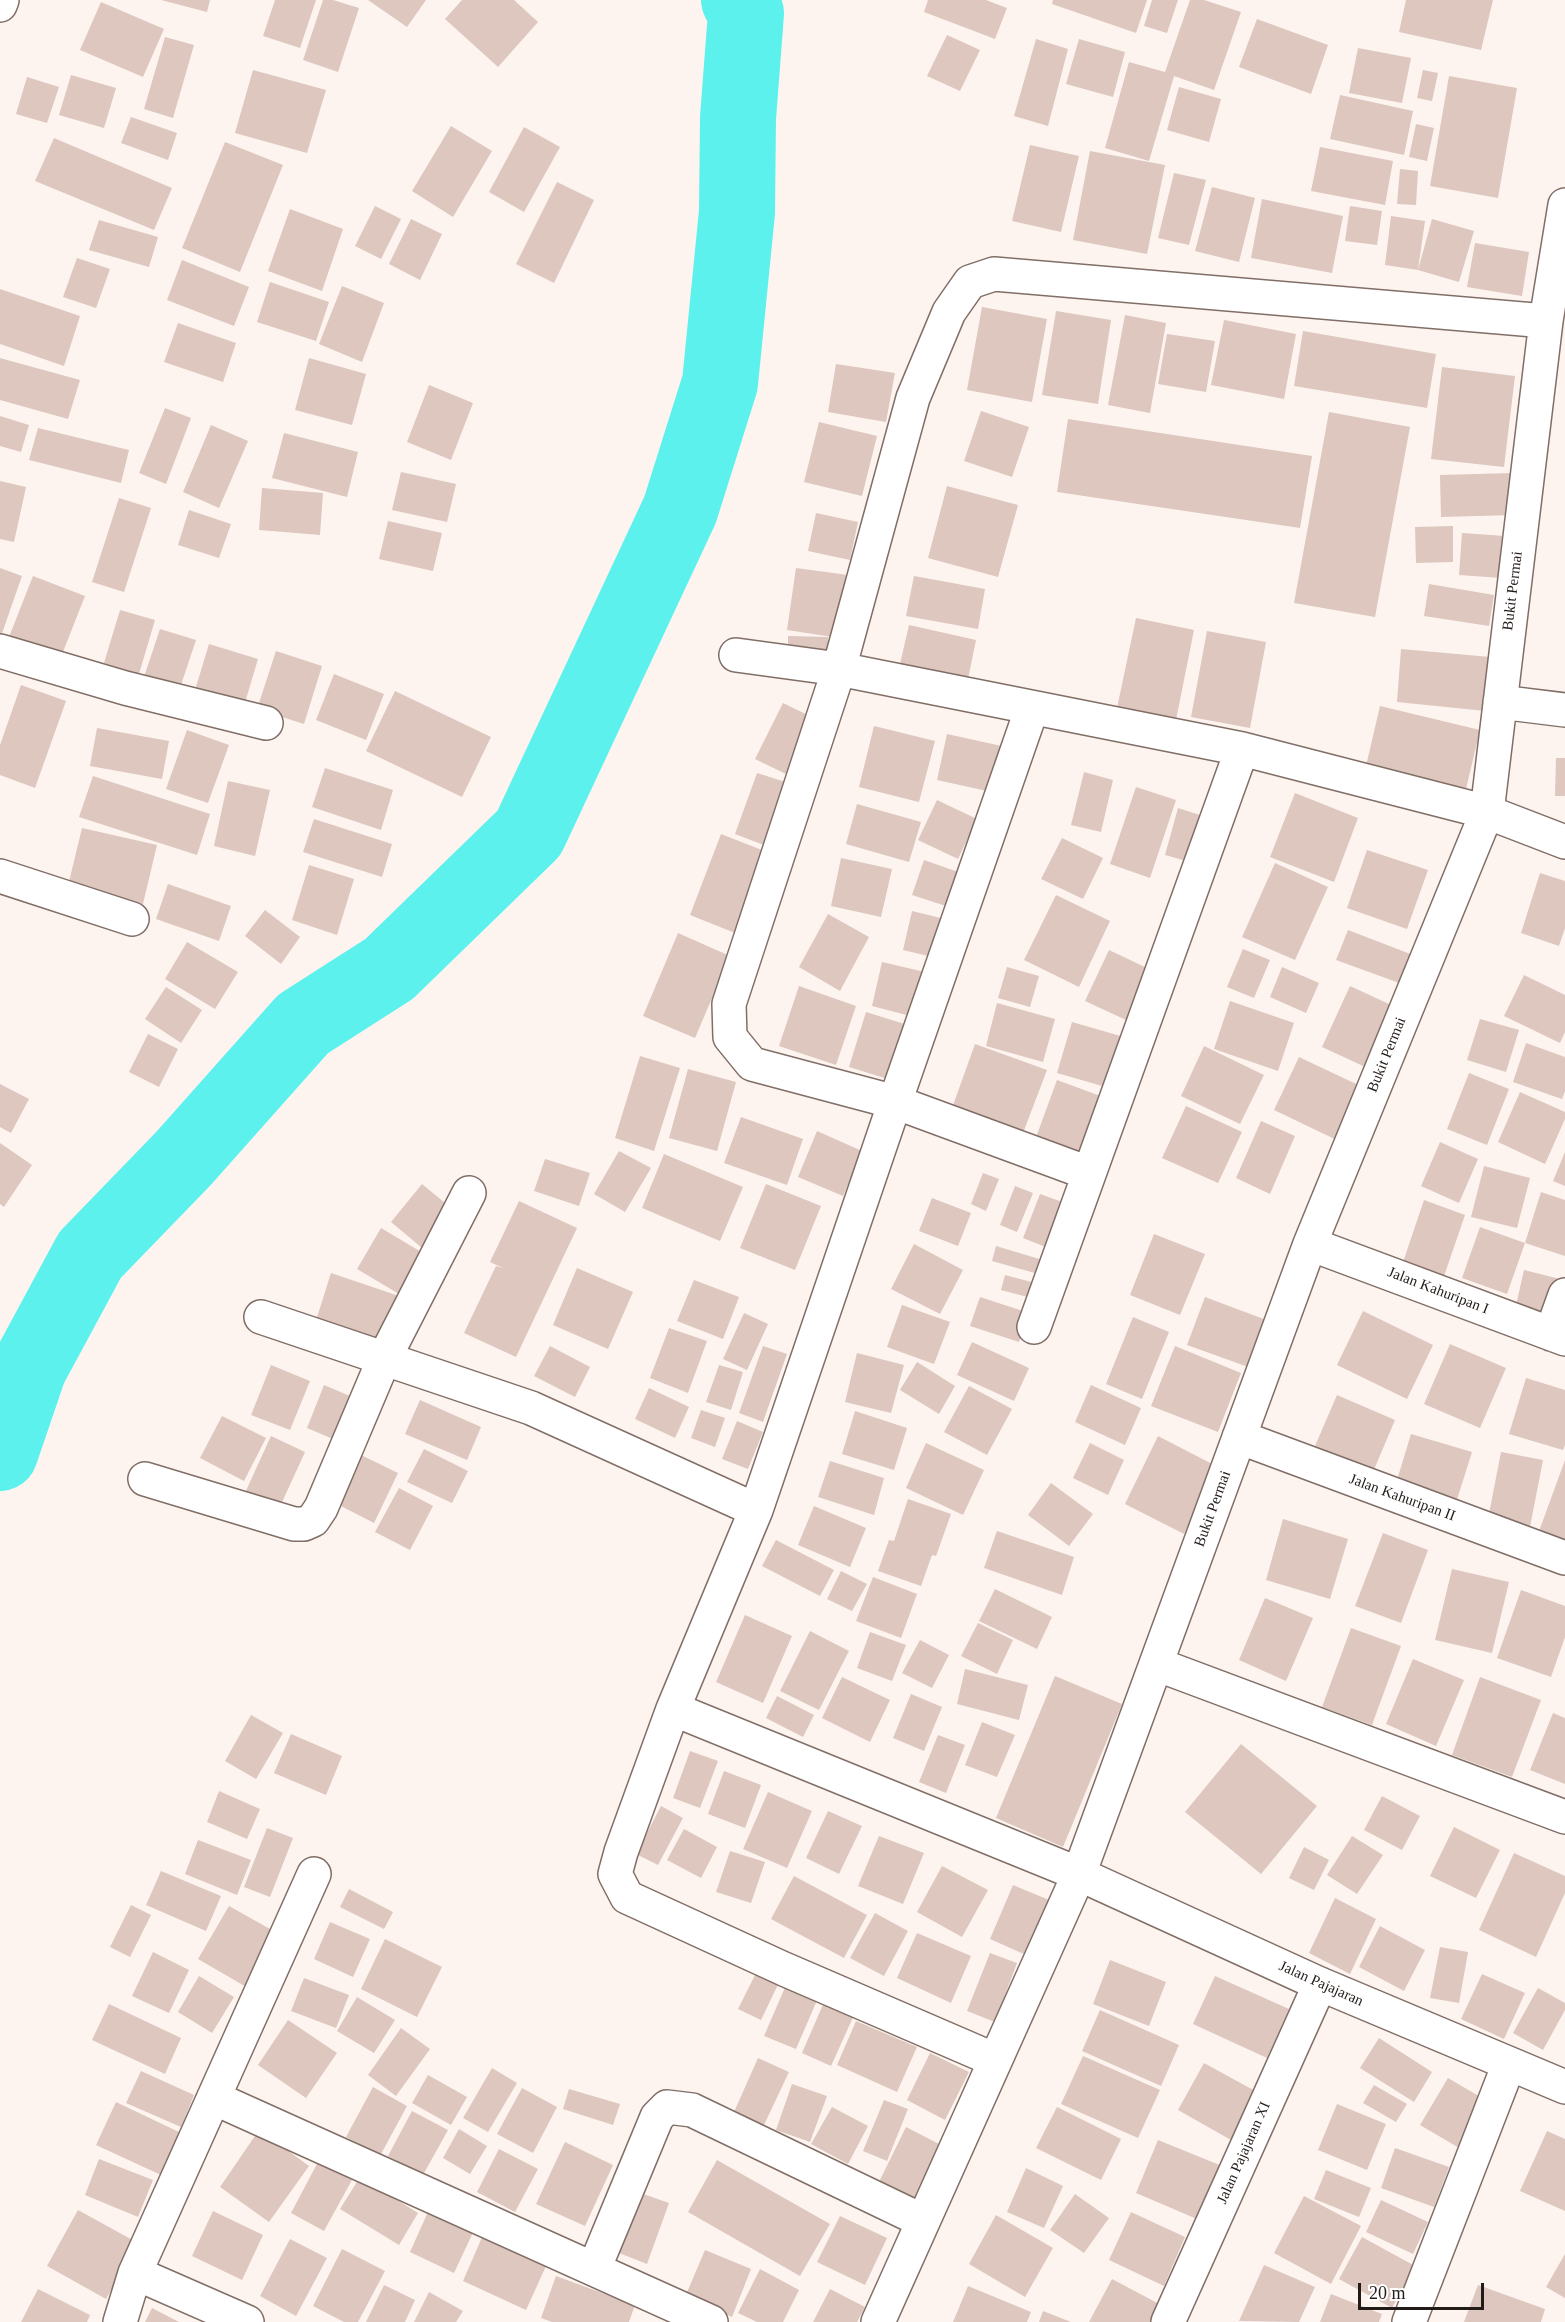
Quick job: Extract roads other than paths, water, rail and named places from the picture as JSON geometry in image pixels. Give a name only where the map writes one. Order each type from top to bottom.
[{"type":"street","points":[[0,5],[2,0]]},
{"type":"street","name":"Bukit Permai","points":[[878,2322],[1079,1874],[1310,1244],[1487,812],[1546,321],[1565,205]]},
{"type":"street","points":[[1088,1173],[895,1102],[752,1064],[730,1037],[729,1004],[839,669],[913,398],[949,312],[970,282],[993,274],[1546,321]]},
{"type":"street","points":[[0,651],[125,688],[266,723]]},
{"type":"street","points":[[736,655],[839,669],[1242,749],[1487,812],[1565,842]]},
{"type":"street","points":[[1500,702],[1565,710]]},
{"type":"street","points":[[995,2060],[784,1969],[627,1897],[615,1874],[673,1709],[756,1510],[1032,708]]},
{"type":"street","points":[[1034,1327],[1242,749]]},
{"type":"street","points":[[0,876],[132,919]]},
{"type":"street","points":[[144,1479],[294,1524],[304,1524],[313,1520],[321,1508],[384,1359],[469,1193]]},
{"type":"street","name":"Jalan Kahuripan I","points":[[1310,1244],[1558,1336]]},
{"type":"street","points":[[1558,1336],[1565,1295]]},
{"type":"street","points":[[261,1317],[531,1408],[756,1510]]},
{"type":"street","name":"Jalan Kahuripan II","points":[[1239,1437],[1565,1558]]},
{"type":"street","points":[[1156,1665],[1565,1817]]},
{"type":"street","name":"Jalan Pajajaran","points":[[673,1709],[1079,1874],[1320,1984],[1565,2087]]},
{"type":"street","points":[[120,2322],[135,2273],[314,1874]]},
{"type":"street","name":"Jalan Pajajaran XI","points":[[1168,2322],[1320,1984]]},
{"type":"street","points":[[1408,2322],[1509,2064]]},
{"type":"street","points":[[214,2098],[711,2322]]},
{"type":"street","points":[[594,2269],[657,2117],[667,2107],[692,2110],[923,2221]]},
{"type":"street","points":[[135,2273],[248,2322]]},
{"type":"waterway","points":[[0,1453],[29,1368],[90,1255],[183,1159],[303,1024],[389,969],[529,833],[680,510],[720,383],[737,212],[738,118],[746,13],[739,0]]}]
